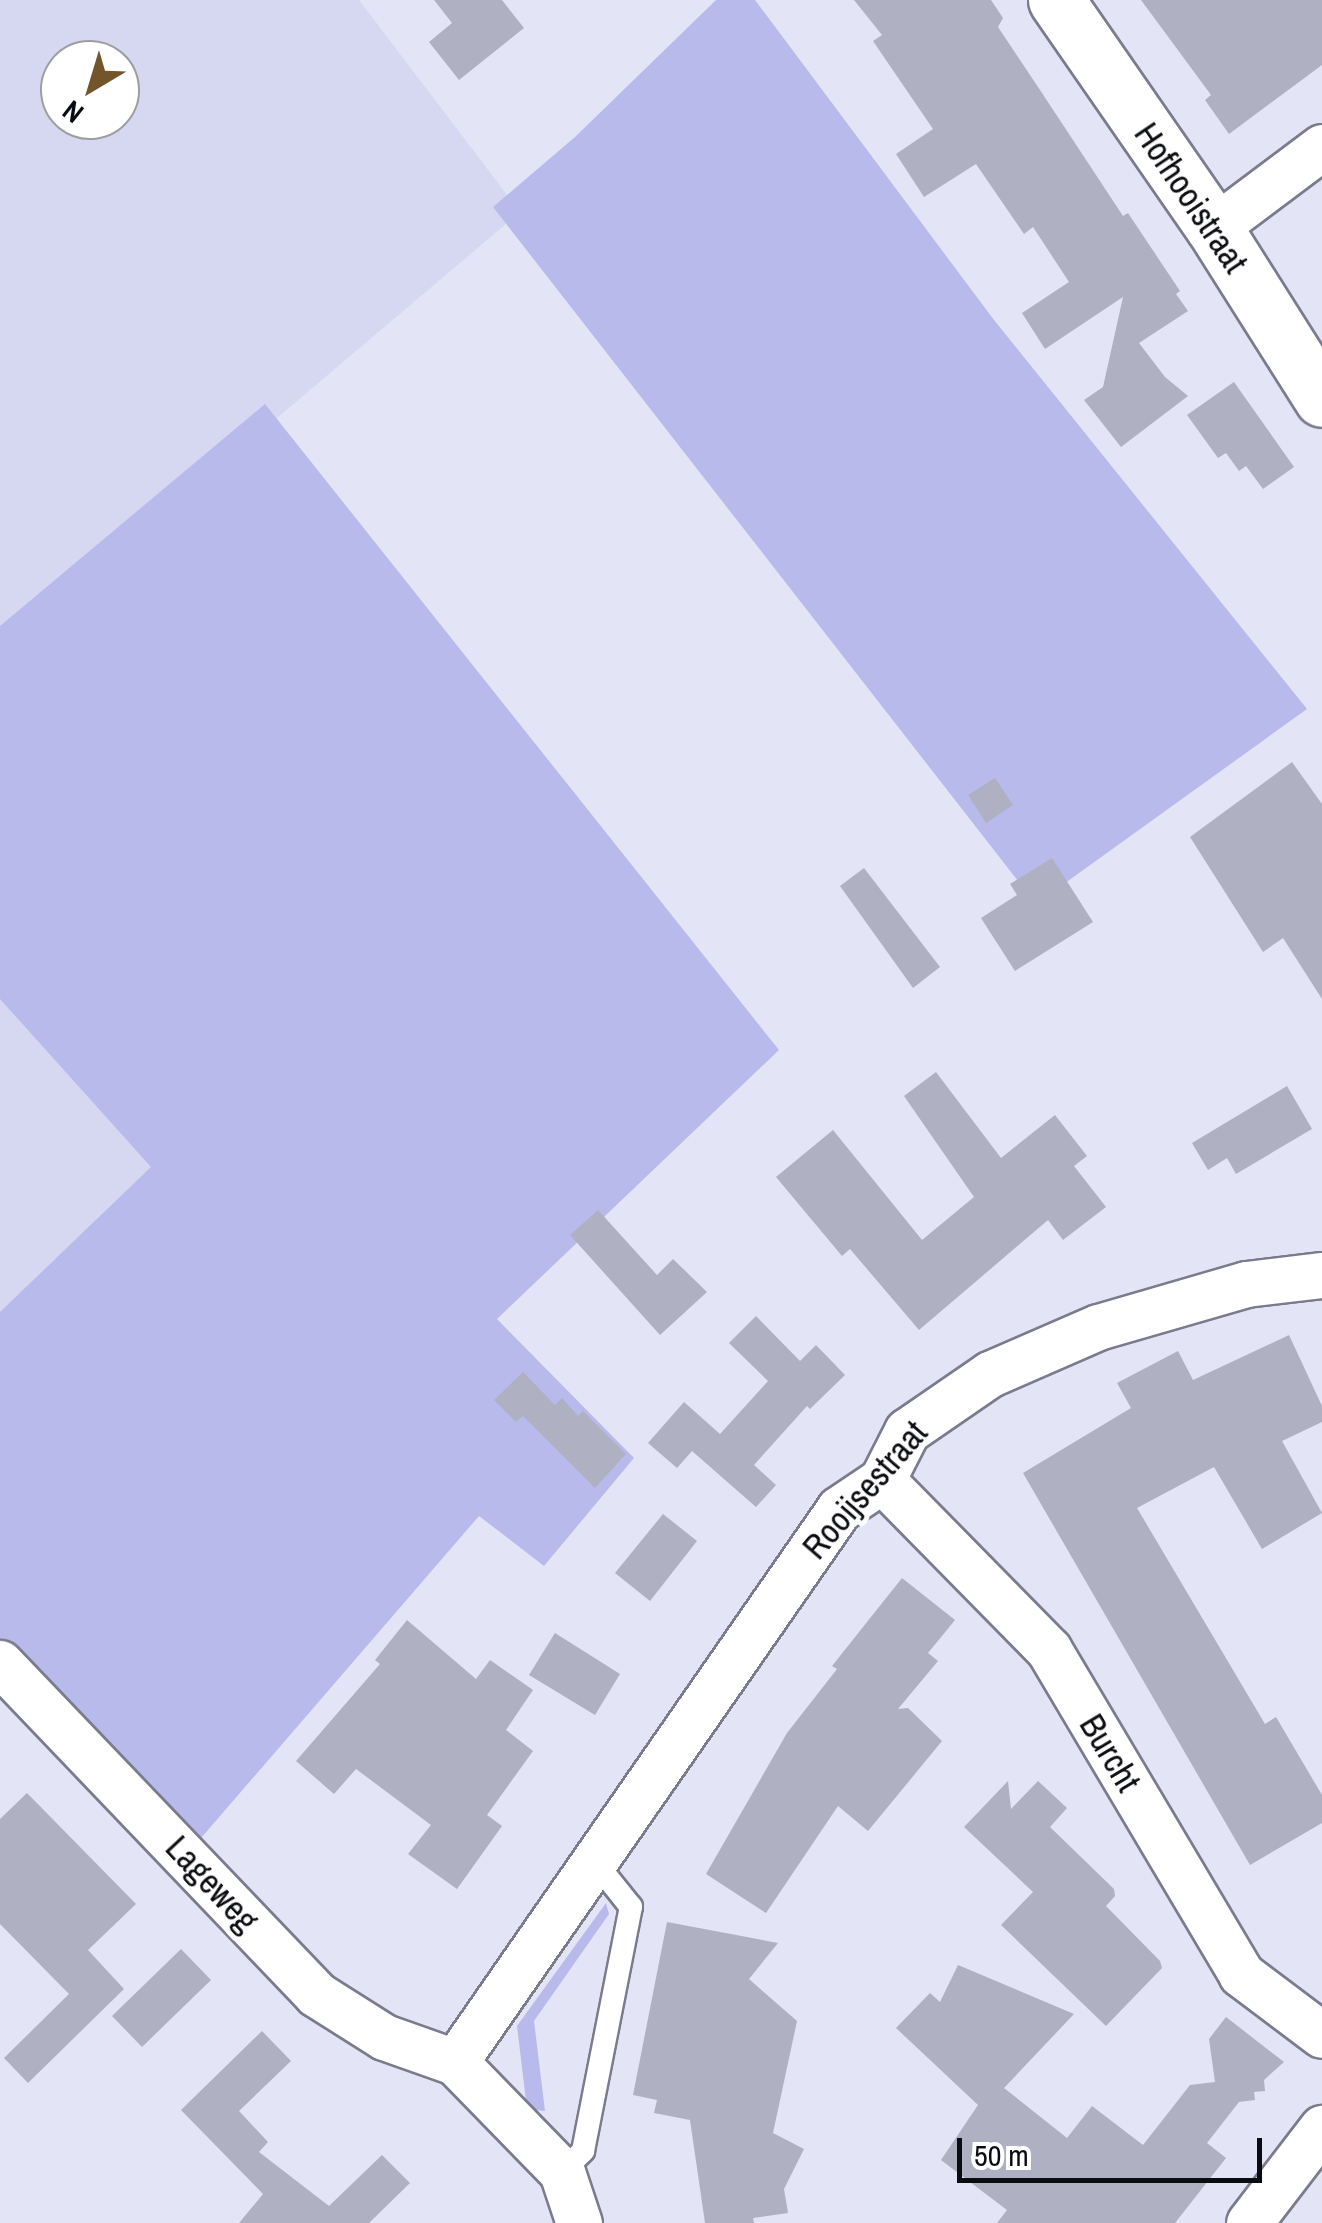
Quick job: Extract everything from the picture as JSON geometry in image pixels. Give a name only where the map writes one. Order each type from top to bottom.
[{"type":"street","name":"Hofhooistraat","points":[[1056,0],[1214,228],[1322,399]]},
{"type":"street","points":[[1214,228],[1322,147]]},
{"type":"street","name":"Rooijsestraat","points":[[454,2062],[839,1509],[882,1480],[907,1431],[990,1374],[1098,1327],[1246,1284],[1322,1274]]},
{"type":"street","name":"Burcht","points":[[882,1480],[1049,1650],[1242,1974],[1322,2035]]},
{"type":"street","name":"Lageweg","points":[[0,1663],[316,1994],[384,2036],[454,2062]]},
{"type":"street","points":[[454,2062],[562,2172],[579,2223]]},
{"type":"street","points":[[1249,2223],[1322,2128]]},
{"type":"lane","points":[[562,2172],[584,2151],[631,1908],[594,1862]]},
{"type":"shaded area","points":[[0,0],[359,0],[520,212],[0,653]]},
{"type":"shaded area","points":[[716,0],[755,0],[994,320],[1307,709],[1036,904],[493,207],[575,137]]},
{"type":"shaded area","points":[[265,404],[779,1050],[497,1319],[634,1458],[544,1566],[479,1516],[195,1845],[0,1645],[0,1312],[151,1167],[0,999],[0,626]]},
{"type":"shaded area","points":[[0,973],[169,1171],[0,1335]]},
{"type":"shaded area","points":[[606,1903],[609,1914],[534,2021],[545,2111],[527,2109],[517,2026]]},
{"type":"building","points":[[434,0],[502,0],[524,28],[459,80],[429,42],[452,23]]},
{"type":"building","points":[[854,0],[991,0],[1003,18],[998,27],[1123,216],[1128,213],[1180,291],[1176,294],[1188,311],[1139,343],[1165,377],[1188,396],[1121,447],[1084,400],[1103,387],[1123,297],[1045,349],[1022,313],[1069,282],[1033,227],[1024,234],[976,164],[924,197],[896,154],[933,129],[873,41],[882,35]]},
{"type":"building","points":[[1141,0],[1322,0],[1322,65],[1229,134],[1205,100],[1211,95]]},
{"type":"building","points":[[1234,382],[1294,467],[1263,489],[1246,466],[1239,471],[1226,453],[1218,458],[1187,415]]},
{"type":"building","points":[[1292,762],[1322,804],[1322,999],[1283,938],[1263,952],[1190,837]]},
{"type":"building","points":[[995,778],[1013,805],[986,823],[968,795]]},
{"type":"building","points":[[1052,858],[1093,922],[1015,971],[981,918],[1017,895],[1010,884]]},
{"type":"building","points":[[864,868],[940,967],[913,988],[840,886]]},
{"type":"building","points":[[936,1072],[1001,1158],[1055,1115],[1087,1156],[1074,1166],[1106,1207],[1063,1240],[1048,1220],[919,1330],[850,1249],[842,1256],[776,1177],[833,1130],[922,1240],[974,1197],[904,1096]]},
{"type":"building","points":[[1287,1086],[1312,1129],[1236,1174],[1227,1158],[1208,1170],[1192,1143]]},
{"type":"building","points":[[598,1210],[657,1275],[673,1259],[707,1292],[660,1335],[570,1235]]},
{"type":"building","points":[[756,1316],[800,1361],[816,1345],[845,1375],[810,1409],[807,1406],[754,1465],[776,1485],[756,1507],[692,1451],[677,1468],[648,1443],[684,1402],[720,1434],[768,1381],[729,1343]]},
{"type":"building","points":[[1289,1335],[1322,1406],[1322,1422],[1282,1441],[1322,1513],[1262,1549],[1214,1467],[1137,1508],[1265,1724],[1276,1717],[1322,1795],[1322,1823],[1250,1865],[1023,1473],[1131,1408],[1117,1383],[1178,1351],[1193,1380]]},
{"type":"building","points":[[523,1372],[555,1405],[562,1398],[578,1416],[583,1411],[626,1454],[595,1488],[523,1416],[516,1422],[494,1400]]},
{"type":"building","points":[[663,1514],[697,1541],[650,1601],[615,1573]]},
{"type":"building","points":[[902,1578],[955,1620],[928,1653],[938,1661],[898,1709],[908,1708],[942,1741],[868,1831],[838,1806],[766,1913],[706,1874],[787,1733],[837,1669],[832,1666]]},
{"type":"building","points":[[407,1620],[476,1679],[490,1660],[533,1690],[506,1730],[533,1751],[487,1815],[502,1826],[457,1889],[408,1854],[431,1825],[356,1769],[334,1794],[296,1761],[380,1664],[375,1660]]},
{"type":"building","points":[[555,1633],[620,1674],[595,1715],[529,1675]]},
{"type":"building","points":[[1008,1781],[1011,1809],[1038,1781],[1067,1808],[1050,1827],[1114,1889],[1115,1896],[1106,1906],[1160,1961],[1162,1968],[1106,2026],[1001,1925],[1033,1892],[964,1827]]},
{"type":"building","points":[[27,1793],[136,1904],[88,1950],[124,1989],[28,2083],[4,2058],[69,1994],[0,1924],[0,1819]]},
{"type":"building","points":[[667,1922],[778,1943],[749,1979],[797,2021],[773,2133],[804,2149],[784,2189],[788,2213],[753,2218],[754,2223],[705,2223],[690,2120],[654,2113],[657,2100],[633,2095]]},
{"type":"building","points":[[181,1949],[211,1980],[142,2047],[112,2016]]},
{"type":"building","points":[[958,1965],[1074,2014],[1004,2088],[1067,2138],[1092,2106],[1143,2145],[1190,2085],[1215,2082],[1209,2039],[1226,2017],[1284,2062],[1264,2080],[1265,2091],[1254,2092],[1255,2100],[1239,2102],[1207,2143],[1226,2158],[1175,2223],[997,2223],[1007,2210],[941,2160],[978,2105],[896,2028],[930,1993],[940,2002]]},
{"type":"building","points":[[262,2031],[291,2061],[239,2111],[268,2142],[259,2152],[329,2206],[382,2155],[410,2183],[369,2223],[239,2223],[263,2194],[181,2110]]}]
